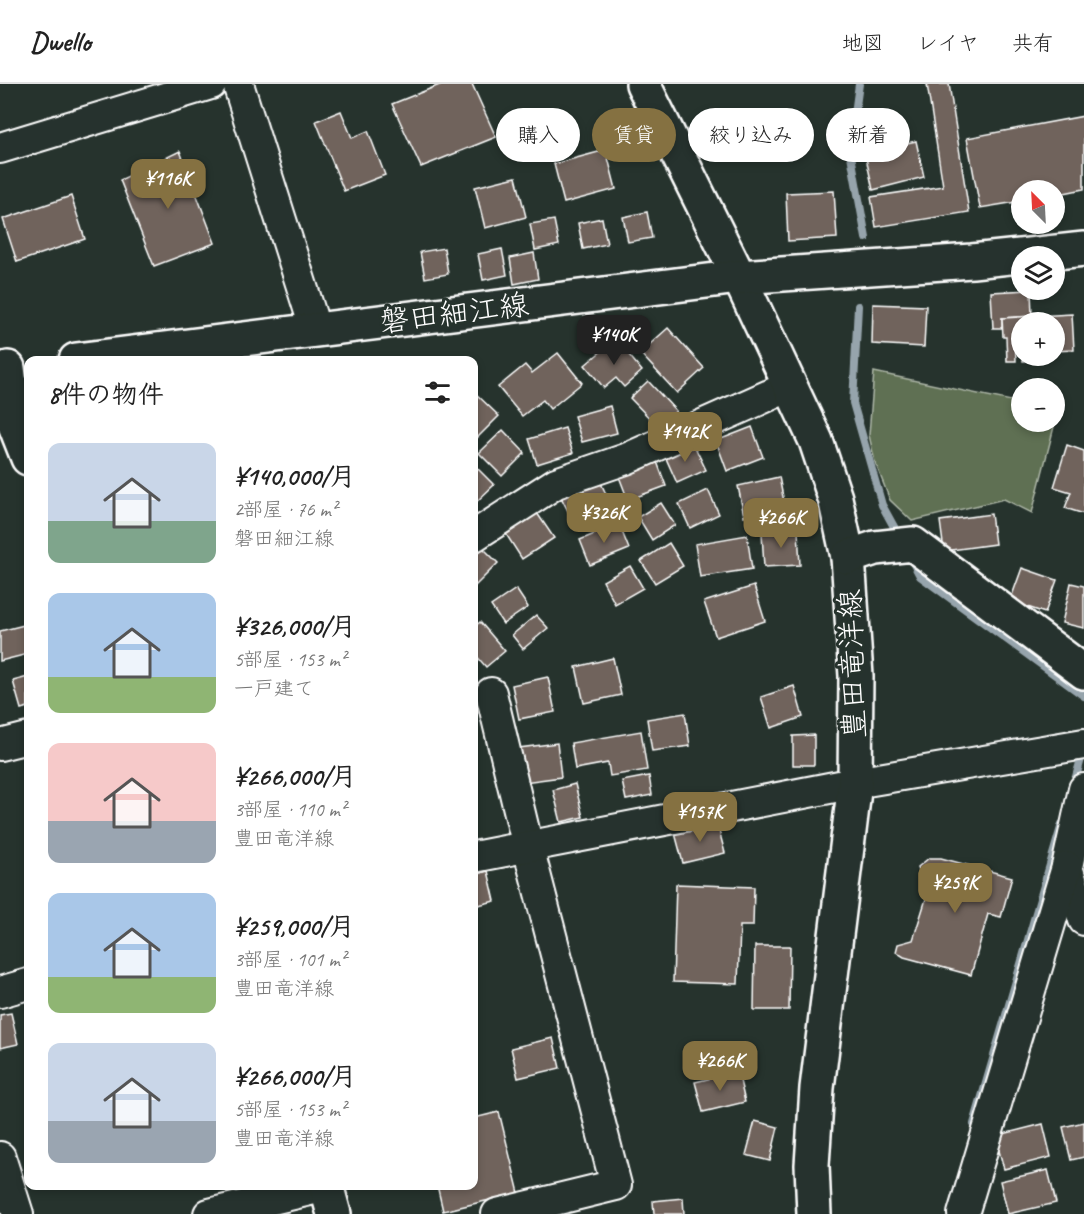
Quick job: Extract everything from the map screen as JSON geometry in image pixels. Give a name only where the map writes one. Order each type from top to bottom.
[{"type":"main road","name":"豊田竜洋線","points":[[643,84],[739,277],[816,441],[835,498],[848,557],[856,676],[855,783],[817,1088],[812,1165],[814,1214]]},
{"type":"main road","name":"磐田細江線","points":[[141,356],[222,351],[316,331],[739,277],[972,261],[1084,249]]},
{"type":"main road","points":[[12,368],[7,428],[24,452]]},
{"type":"main road","points":[[848,557],[875,548],[913,544],[1084,672]]},
{"type":"main road","points":[[327,1190],[334,1214]]},
{"type":"street","points":[[0,148],[212,84]]},
{"type":"street","points":[[238,84],[316,331]]},
{"type":"street","points":[[478,533],[556,483],[626,459],[790,386]]},
{"type":"street","points":[[491,693],[528,847],[616,1185],[497,1214]]},
{"type":"street","points":[[0,745],[24,739]]},
{"type":"street","points":[[478,856],[855,783],[1084,744]]},
{"type":"street","points":[[963,1214],[1067,867],[1084,789]]},
{"type":"street","points":[[1067,867],[1084,920]]},
{"type":"street","points":[[0,992],[24,985]]},
{"type":"street","points":[[0,1157],[18,1214]]},
{"type":"street","points":[[210,1214],[306,1190]]},
{"type":"green space","points":[[874,372],[1011,401],[1011,432],[1053,432],[1032,513],[1004,499],[912,521],[890,500],[875,462],[869,435]]},
{"type":"building","points":[[442,84],[472,84],[496,137],[421,167],[392,104]]},
{"type":"building","points":[[927,84],[949,84],[969,212],[876,227],[871,197],[943,186]]},
{"type":"building","points":[[341,111],[352,138],[368,131],[385,175],[344,191],[316,121]]},
{"type":"building","points":[[1084,116],[1084,189],[1065,193],[1065,180],[1011,180],[1011,203],[980,208],[967,138]]},
{"type":"building","points":[[916,141],[924,177],[873,190],[867,162],[910,162],[910,142]]},
{"type":"building","points":[[180,151],[215,243],[154,266],[120,180]]},
{"type":"building","points":[[592,154],[592,162],[609,162],[616,189],[564,203],[554,164],[580,162],[580,157]]},
{"type":"building","points":[[516,177],[526,217],[485,228],[475,187]]},
{"type":"building","points":[[834,191],[837,238],[788,241],[786,193]]},
{"type":"building","points":[[71,196],[85,239],[17,262],[3,219]]},
{"type":"building","points":[[647,212],[652,238],[628,242],[623,217]]},
{"type":"building","points":[[602,218],[607,244],[583,249],[578,223]]},
{"type":"building","points":[[554,220],[559,245],[535,250],[530,224]]},
{"type":"building","points":[[444,248],[448,274],[425,278],[420,252]]},
{"type":"building","points":[[502,249],[507,275],[483,280],[478,254]]},
{"type":"building","points":[[534,253],[538,279],[514,284],[510,258]]},
{"type":"building","points":[[1011,291],[1011,300],[1031,300],[1032,312],[1011,312],[1011,317],[1002,318],[1002,328],[993,328],[991,292]]},
{"type":"building","points":[[873,304],[926,306],[924,347],[872,344]]},
{"type":"building","points":[[1065,314],[1072,314],[1074,350],[1065,350]]},
{"type":"building","points":[[1011,317],[1011,361],[1007,361],[1002,318]]},
{"type":"building","points":[[668,328],[704,368],[677,393],[640,353]]},
{"type":"building","points":[[616,339],[642,371],[624,387],[616,378],[604,388],[585,365]]},
{"type":"building","points":[[558,353],[582,383],[550,409],[543,400],[522,416],[498,387],[525,365],[532,373]]},
{"type":"building","points":[[648,381],[676,411],[659,428],[630,398]]},
{"type":"building","points":[[478,396],[499,416],[478,437]]},
{"type":"building","points":[[610,406],[617,433],[582,442],[574,416]]},
{"type":"building","points":[[752,427],[763,457],[727,471],[716,441]]},
{"type":"building","points":[[565,428],[573,453],[537,464],[529,439]]},
{"type":"building","points":[[503,430],[525,453],[502,476],[479,453]]},
{"type":"building","points":[[693,443],[706,470],[677,483],[665,456]]},
{"type":"building","points":[[1067,445],[1084,451],[1084,514],[1065,508],[1071,492],[1054,487]]},
{"type":"building","points":[[656,459],[666,486],[628,500],[618,474]]},
{"type":"building","points":[[478,469],[494,485],[478,500]]},
{"type":"building","points":[[779,477],[785,507],[744,516],[738,486]]},
{"type":"building","points":[[599,479],[614,511],[577,529],[561,497]]},
{"type":"building","points":[[708,490],[719,514],[690,528],[679,504]]},
{"type":"building","points":[[661,503],[675,525],[652,540],[638,517]]},
{"type":"building","points":[[537,513],[554,538],[522,559],[506,534]]},
{"type":"building","points":[[991,514],[995,544],[944,551],[940,521]]},
{"type":"building","points":[[619,524],[629,549],[590,565],[580,540]]},
{"type":"building","points":[[798,531],[800,565],[764,567],[762,533]]},
{"type":"building","points":[[747,535],[752,569],[700,577],[695,544]]},
{"type":"building","points":[[669,543],[683,566],[655,583],[641,561]]},
{"type":"building","points":[[480,545],[498,563],[478,583],[478,547]]},
{"type":"building","points":[[630,566],[643,588],[615,604],[603,581]]},
{"type":"building","points":[[1022,568],[1057,580],[1045,613],[1010,601]]},
{"type":"building","points":[[1071,583],[1084,586],[1084,628],[1062,623]]},
{"type":"building","points":[[754,586],[765,621],[716,637],[704,602]]},
{"type":"building","points":[[516,589],[528,607],[503,624],[491,606]]},
{"type":"building","points":[[536,615],[548,628],[523,649],[512,635]]},
{"type":"building","points":[[480,622],[505,651],[486,667],[478,658],[478,624]]},
{"type":"building","points":[[24,625],[24,655],[0,661],[0,631]]},
{"type":"building","points":[[613,658],[621,695],[584,703],[576,667]]},
{"type":"building","points":[[548,677],[555,712],[519,719],[512,685]]},
{"type":"building","points":[[24,678],[24,708],[21,709],[13,681]]},
{"type":"building","points":[[794,686],[803,717],[771,728],[761,697]]},
{"type":"building","points":[[685,713],[690,746],[652,751],[647,719]]},
{"type":"building","points":[[641,731],[647,770],[610,776],[608,763],[575,769],[571,743]]},
{"type":"building","points":[[814,735],[814,765],[793,765],[793,736]]},
{"type":"building","points":[[557,743],[561,777],[524,782],[519,748]]},
{"type":"building","points":[[649,776],[652,795],[626,800],[622,781]]},
{"type":"building","points":[[575,784],[583,817],[561,822],[553,790]]},
{"type":"building","points":[[717,823],[725,853],[683,863],[675,833]]},
{"type":"building","points":[[929,858],[941,858],[1012,877],[1001,917],[988,914],[971,975],[904,957],[896,952],[898,944],[913,940],[931,883],[922,878],[918,867]]},
{"type":"building","points":[[488,871],[495,901],[478,905],[478,874]]},
{"type":"building","points":[[676,884],[754,887],[753,926],[740,926],[738,984],[673,982]]},
{"type":"building","points":[[755,946],[790,946],[789,1010],[754,1010]]},
{"type":"building","points":[[11,1013],[18,1044],[0,1048],[0,1015]]},
{"type":"building","points":[[553,1038],[560,1068],[518,1078],[511,1048]]},
{"type":"building","points":[[738,1072],[745,1102],[703,1112],[695,1082]]},
{"type":"building","points":[[499,1112],[519,1193],[443,1211],[438,1190],[478,1190],[478,1117]]},
{"type":"building","points":[[755,1121],[778,1127],[770,1161],[746,1155]]},
{"type":"building","points":[[1084,1122],[1084,1157],[1071,1160],[1063,1127]]},
{"type":"building","points":[[1043,1124],[1051,1157],[1004,1169],[995,1136]]},
{"type":"building","points":[[1048,1170],[1056,1203],[1008,1214],[1000,1181]]},
{"type":"building","points":[[683,1198],[684,1214],[654,1214],[653,1201]]},
{"type":"waterway","points":[[859,84],[850,150],[866,238]]},
{"type":"waterway","points":[[858,306],[853,403],[882,505],[899,536]]},
{"type":"waterway","points":[[910,557],[920,576],[1084,696]]},
{"type":"waterway","points":[[1073,787],[1083,752]]},
{"type":"waterway","points":[[974,1124],[1062,824]]}]
